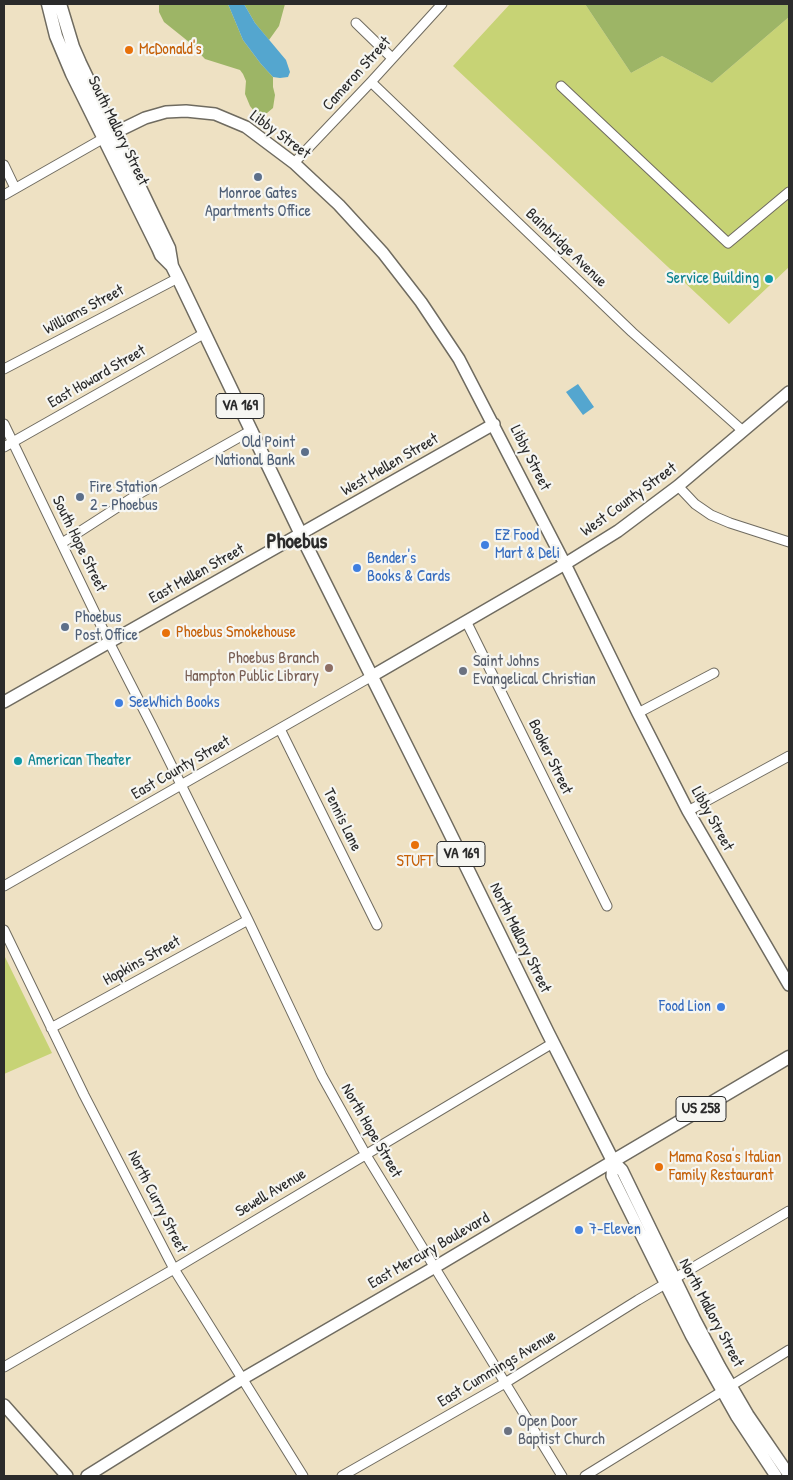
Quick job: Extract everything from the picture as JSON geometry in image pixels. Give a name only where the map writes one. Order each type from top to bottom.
[{"type":"main road","name":"South Mallory Street","points":[[48,4],[63,56],[108,135]]},
{"type":"main road","name":"South Mallory Street","points":[[60,4],[73,47],[108,135],[161,255],[172,266],[301,534],[372,676]]},
{"type":"main road","name":"Libby Street","points":[[108,135],[145,118],[166,112],[186,111],[215,114],[246,127],[294,163],[339,205],[383,253],[421,302],[459,359],[565,564],[688,811],[789,986]]},
{"type":"main road","name":"West County Street","points":[[372,676],[565,564],[626,525],[678,486],[789,392]]},
{"type":"main road","name":"West Mellen Street","points":[[301,534],[494,424]]},
{"type":"main road","name":"East Mellen Street","points":[[4,702],[301,534]]},
{"type":"main road","name":"North Mallory Street","points":[[372,676],[612,1161],[612,1176],[670,1282],[691,1335],[789,1475]]},
{"type":"main road","name":"East Mercury Boulevard","points":[[87,1476],[242,1379],[789,1057]]},
{"type":"main road","name":"North Mallory Street","points":[[727,1388],[737,1417],[776,1476]]},
{"type":"main road","points":[[4,1406],[67,1476]]},
{"type":"street","name":"Cameron Street","points":[[294,163],[442,4]]},
{"type":"street","points":[[356,23],[392,58]]},
{"type":"street","name":"Bainbridge Avenue","points":[[371,82],[632,332],[743,431]]},
{"type":"street","points":[[561,86],[728,243],[789,192]]},
{"type":"street","points":[[4,195],[108,135]]},
{"type":"street","points":[[4,165],[15,188]]},
{"type":"street","name":"Williams Street","points":[[4,369],[178,278]]},
{"type":"street","name":"East Howard Street","points":[[4,448],[205,332]]},
{"type":"street","name":"South Hope Street","points":[[4,424],[109,642],[181,785]]},
{"type":"street","points":[[62,543],[135,496],[252,430]]},
{"type":"street","points":[[678,486],[694,504],[711,515],[789,542]]},
{"type":"street","name":"Booker Street","points":[[466,621],[607,906]]},
{"type":"street","points":[[638,713],[714,674]]},
{"type":"street","name":"East County Street","points":[[4,886],[372,676]]},
{"type":"street","name":"Tennis Lane","points":[[280,729],[377,925]]},
{"type":"street","points":[[688,811],[789,756]]},
{"type":"street","name":"North Hope Street","points":[[181,785],[322,1076],[366,1155],[562,1476]]},
{"type":"street","name":"Hopkins Street","points":[[51,1028],[248,920]]},
{"type":"street","name":"North Curry Street","points":[[4,930],[51,1028],[174,1269],[303,1476]]},
{"type":"street","name":"Sewell Avenue","points":[[4,1367],[174,1269],[553,1043]]},
{"type":"street","name":"East Cummings Avenue","points":[[342,1476],[505,1382],[789,1211]]},
{"type":"street","points":[[585,1476],[789,1350]]},
{"type":"green space","points":[[159,4],[228,4],[243,40],[273,77],[275,95],[273,108],[267,113],[257,115],[250,106],[245,94],[246,81],[240,70],[205,59],[189,42],[164,22],[159,12]]},
{"type":"green space","points":[[244,4],[285,4],[279,26],[269,40],[255,23]]},
{"type":"green space","points":[[510,4],[585,4],[631,73],[662,56],[712,83],[789,17],[789,267],[729,324],[453,66]]},
{"type":"green space","points":[[585,4],[789,4],[789,17],[712,83],[662,56],[631,73]]},
{"type":"green space","points":[[4,955],[52,1053],[4,1074]]},
{"type":"water","points":[[228,4],[244,4],[255,23],[286,60],[290,72],[288,77],[273,77],[261,64],[243,40]]},
{"type":"water","points":[[578,384],[594,407],[583,415],[566,392]]},
{"type":"place","name":"McDonald's","points":[[129,50]]},
{"type":"place","name":"Monroe Gates Apartments Office","points":[[258,177]]},
{"type":"place","name":"Service Building","points":[[769,279]]},
{"type":"place","name":"Old Point National Bank","points":[[305,452]]},
{"type":"place","name":"Fire Station 2 - Phoebus","points":[[80,497]]},
{"type":"place","name":"EZ Food Mart & Deli","points":[[485,545]]},
{"type":"place","name":"Bender's Books & Cards","points":[[357,568]]},
{"type":"place","name":"Phoebus Post Office","points":[[65,627]]},
{"type":"place","name":"Phoebus Smokehouse","points":[[166,633]]},
{"type":"place","name":"Phoebus Branch Hampton Public Library","points":[[329,668]]},
{"type":"place","name":"Saint Johns Evangelical Christian","points":[[463,671]]},
{"type":"place","name":"SeeWhich Books","points":[[119,703]]},
{"type":"place","name":"American Theater","points":[[18,761]]},
{"type":"place","name":"STUFT","points":[[415,845]]},
{"type":"place","name":"Food Lion","points":[[721,1007]]},
{"type":"place","name":"Mama Rosa's Italian Family Restaurant","points":[[659,1167]]},
{"type":"place","name":"7-Eleven","points":[[579,1230]]},
{"type":"place","name":"Open Door Baptist Church","points":[[508,1431]]},
{"type":"district","name":"Phoebus","points":[[297,542]]}]
